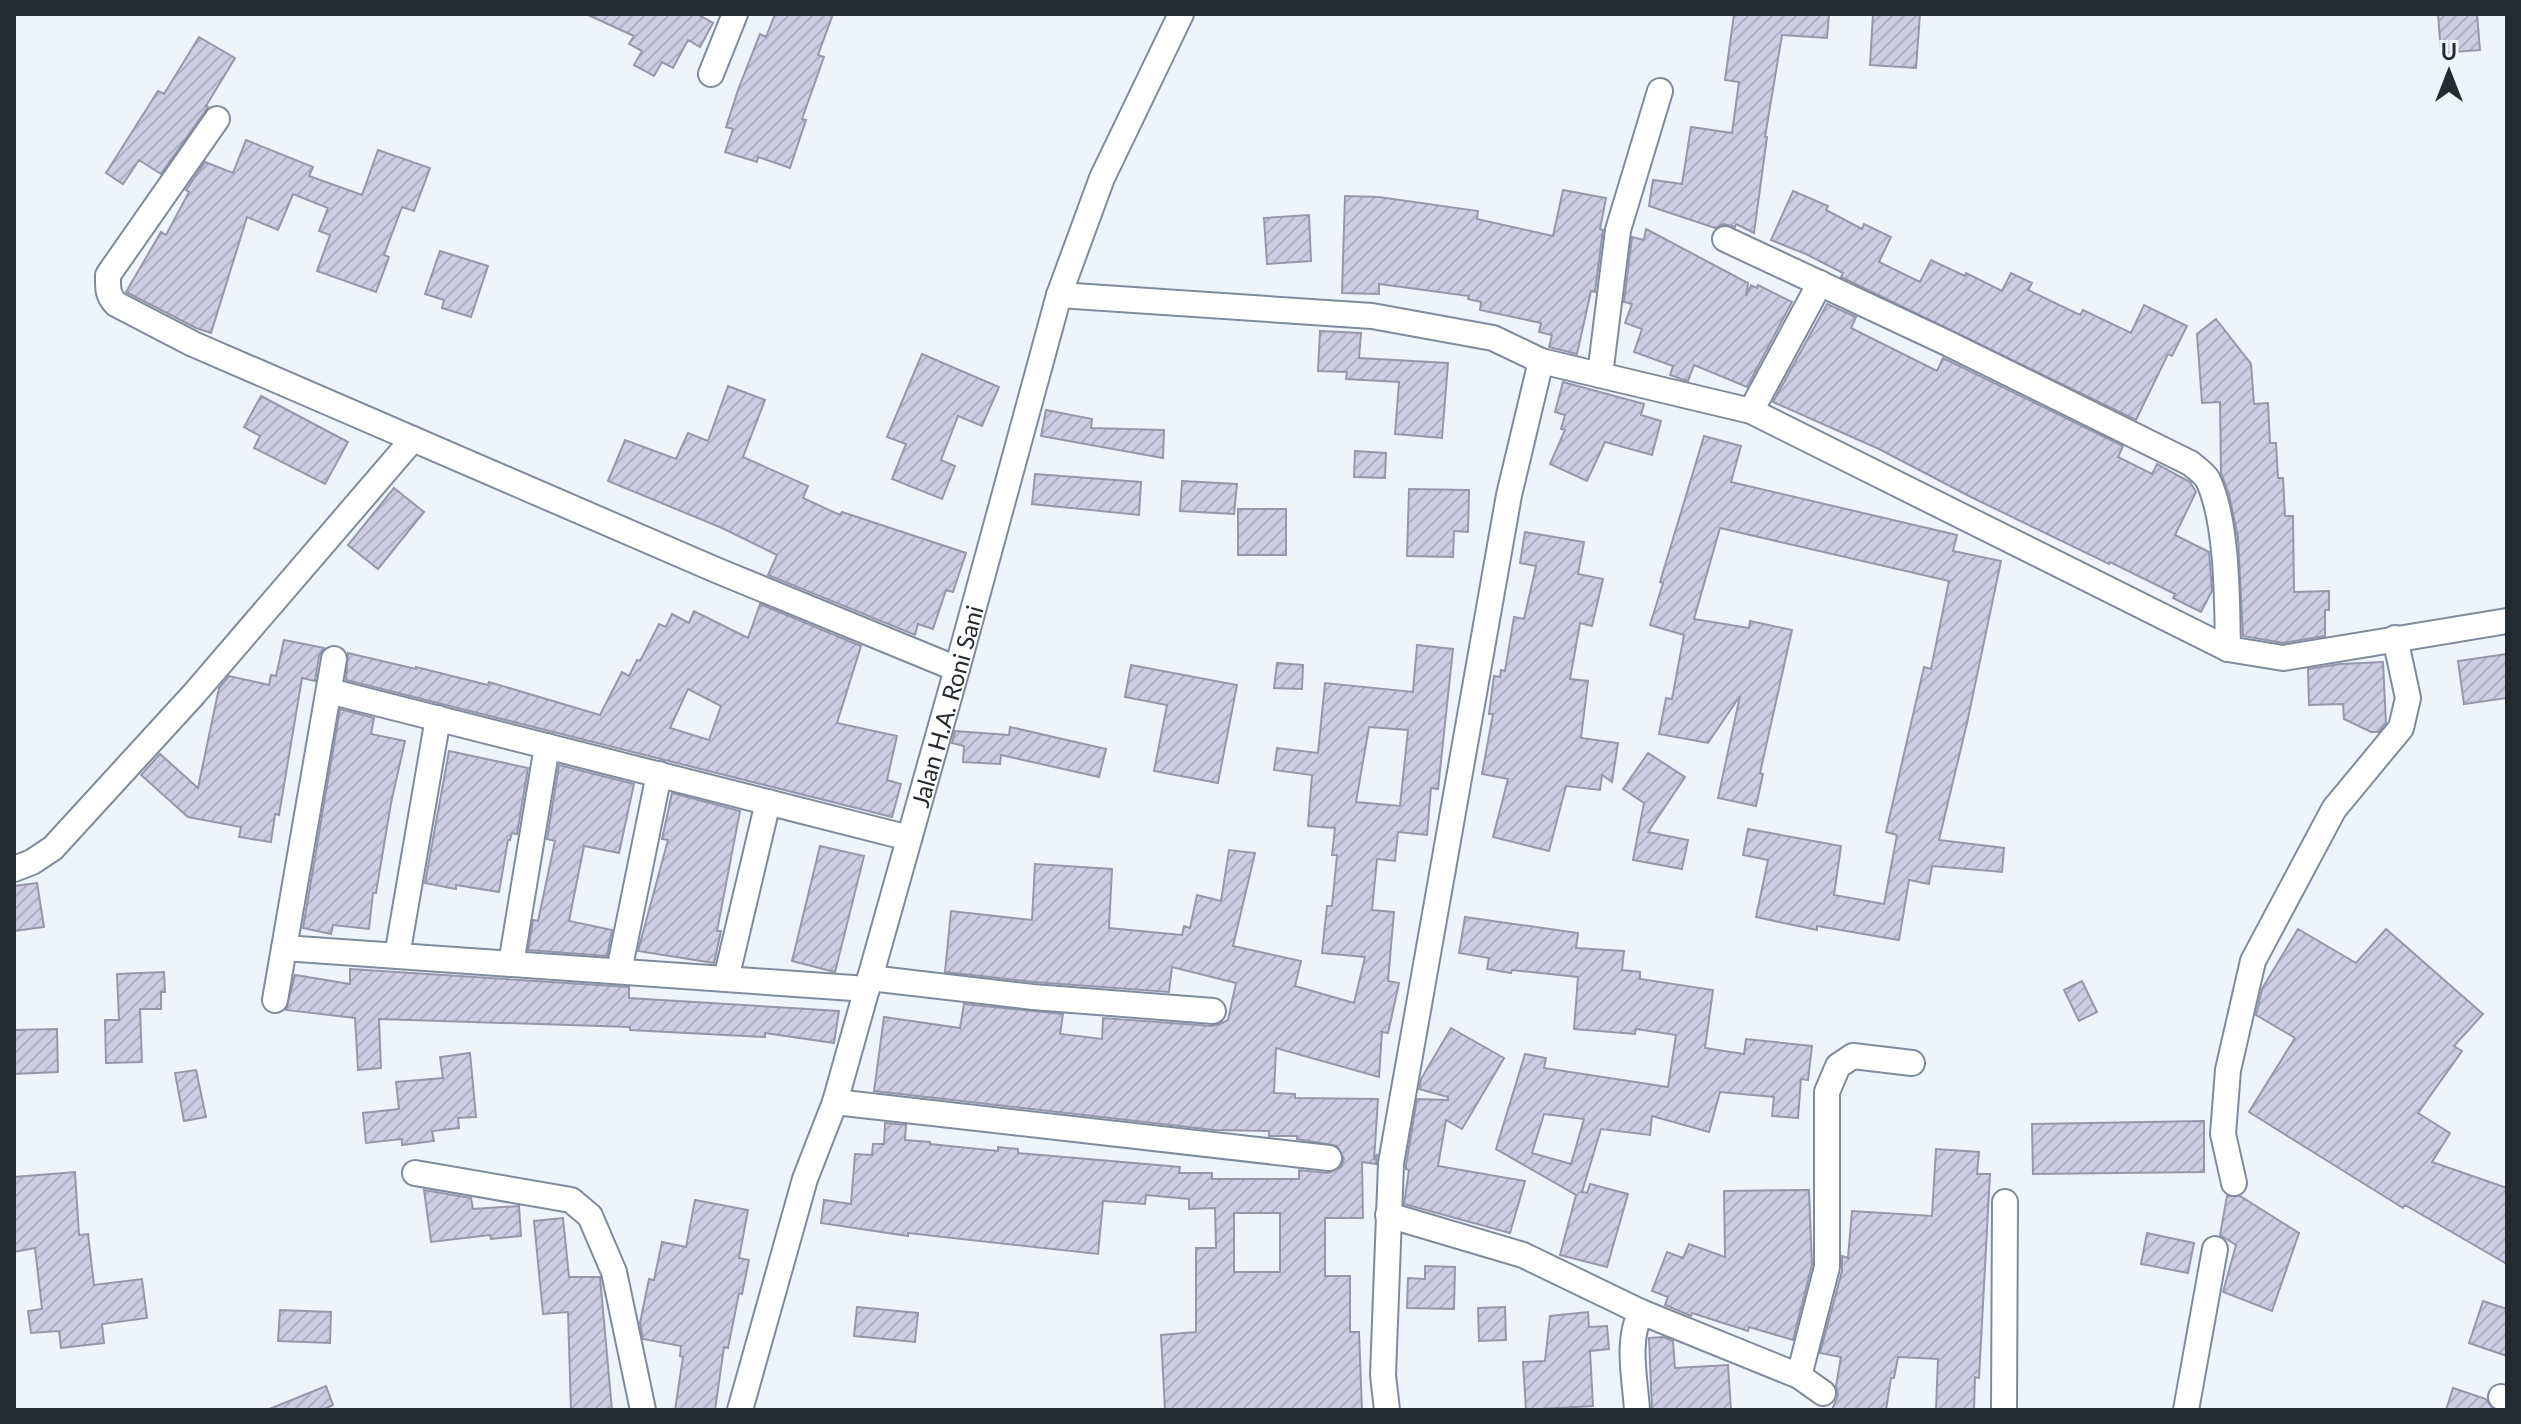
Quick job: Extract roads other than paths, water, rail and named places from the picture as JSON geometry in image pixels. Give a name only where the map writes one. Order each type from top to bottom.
[{"type":"street","points":[[711,74],[735,14]]},
{"type":"street","name":"Jalan H.A. Roni Sani","points":[[740,1410],[805,1179],[835,1102],[1059,295],[1102,178],[1181,14]]},
{"type":"street","points":[[1600,375],[1618,230],[1660,91]]},
{"type":"street","points":[[217,119],[108,275],[110,298],[116,304],[193,344],[716,570],[957,669]]},
{"type":"street","points":[[1725,239],[2149,442],[2199,470],[2207,479],[2220,527],[2228,649]]},
{"type":"street","points":[[1751,411],[1820,283]]},
{"type":"street","points":[[1059,295],[1372,316],[1493,338],[1541,361],[1751,411],[2228,649],[2283,658],[2507,621]]},
{"type":"street","points":[[1387,1410],[1383,1375],[1391,1163],[1500,541],[1541,361]]},
{"type":"street","points":[[14,869],[53,848],[194,694],[413,439]]},
{"type":"street","points":[[2234,1183],[2223,1134],[2228,1070],[2253,961],[2334,809],[2401,728],[2408,698],[2395,638]]},
{"type":"street","points":[[275,1000],[334,659]]},
{"type":"street","points":[[329,691],[909,838]]},
{"type":"street","points":[[397,956],[438,718]]},
{"type":"street","points":[[511,964],[547,746]]},
{"type":"street","points":[[619,971],[659,774]]},
{"type":"street","points":[[726,979],[768,802]]},
{"type":"street","points":[[284,948],[726,979],[868,983],[1213,1011]]},
{"type":"street","points":[[1799,1376],[1827,1267],[1827,1092],[1838,1066],[1853,1056],[1912,1063]]},
{"type":"street","points":[[835,1102],[1329,1158]]},
{"type":"street","points":[[415,1173],[571,1200],[590,1216],[614,1272],[643,1410]]},
{"type":"street","points":[[2004,1410],[2005,1202]]},
{"type":"street","points":[[1388,1215],[1523,1255],[1641,1312],[1799,1376],[1823,1393]]},
{"type":"street","points":[[2186,1410],[2215,1249]]},
{"type":"street","points":[[1637,1410],[1632,1340],[1641,1312]]}]
